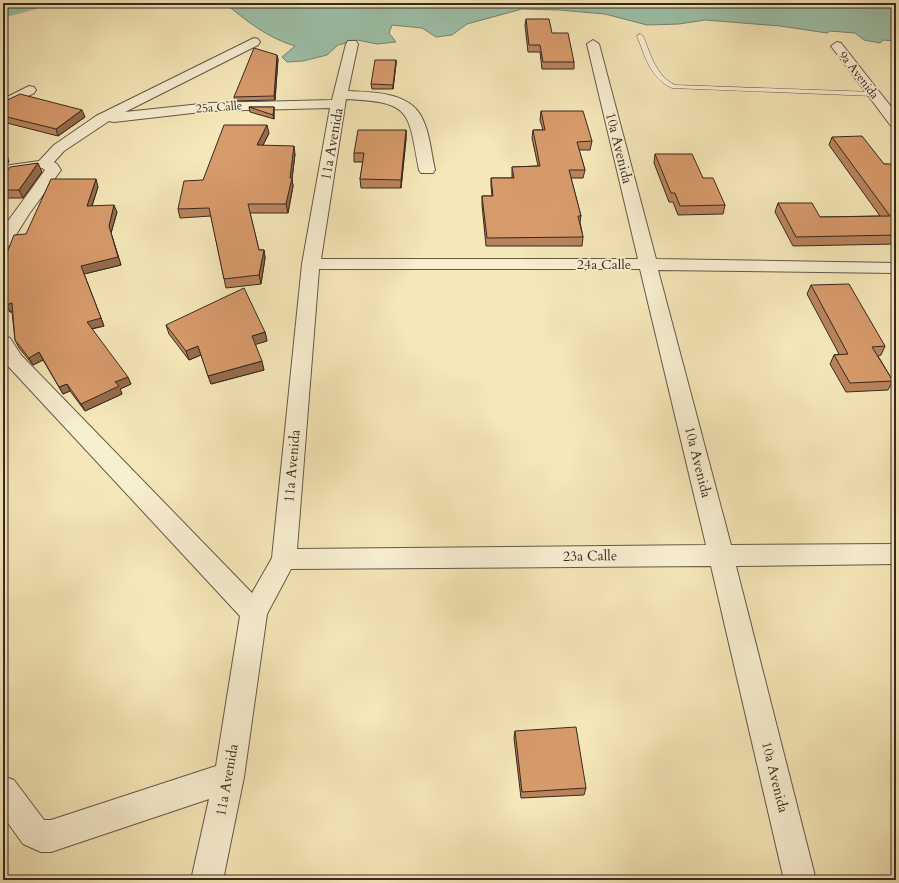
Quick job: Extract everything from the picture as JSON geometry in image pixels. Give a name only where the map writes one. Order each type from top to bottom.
[{"type":"street","points":[[44,164],[58,148],[101,119],[254,42]]},
{"type":"street","name":"11a Avenida","points":[[207,880],[229,777],[254,614],[284,559],[311,264],[339,100],[352,44]]},
{"type":"street","name":"10a Avenida","points":[[593,44],[721,555],[800,880]]},
{"type":"street","name":"9a Avenida","points":[[837,46],[874,94],[890,106],[896,123]]},
{"type":"street","points":[[3,105],[30,90]]},
{"type":"street","name":"25a Calle","points":[[101,119],[210,107],[339,100],[376,96],[387,99],[410,110],[415,117],[427,170]]},
{"type":"street","points":[[3,171],[44,164],[52,167],[53,170],[3,242]]},
{"type":"street","name":"24a Calle","points":[[311,264],[647,264],[896,268]]},
{"type":"street","points":[[3,343],[14,360],[254,614]]},
{"type":"street","name":"23a Calle","points":[[284,559],[896,554]]},
{"type":"street","points":[[3,791],[34,833],[41,836],[51,836],[229,777]]},
{"type":"lane","points":[[640,36],[657,76],[667,85],[674,87],[874,94]]},
{"type":"shaded area","points":[[225,3],[896,3],[896,41],[883,40],[880,43],[864,40],[855,33],[830,31],[827,33],[780,26],[705,20],[679,24],[647,25],[605,14],[559,10],[522,9],[467,24],[452,35],[436,37],[422,28],[392,25],[389,33],[396,42],[377,44],[357,40],[338,45],[327,55],[303,61],[287,62],[282,57],[295,46],[267,34]]},
{"type":"building","points":[[526,19],[549,19],[552,33],[568,33],[574,62],[543,62],[540,45],[529,45]]},
{"type":"building","points":[[254,48],[277,55],[274,96],[234,97]]},
{"type":"building","points":[[375,60],[396,60],[393,85],[371,84]]},
{"type":"building","points":[[20,94],[82,110],[56,129],[3,116],[3,102]]},
{"type":"building","points":[[249,107],[274,107],[273,115]]},
{"type":"building","points":[[541,111],[583,111],[592,141],[577,142],[585,170],[569,170],[581,216],[578,216],[583,237],[487,238],[482,196],[493,196],[491,178],[514,178],[512,167],[540,166],[533,130],[545,130]]},
{"type":"building","points":[[224,125],[267,125],[257,145],[294,146],[290,178],[292,178],[286,204],[248,204],[259,250],[264,250],[259,275],[224,279],[209,208],[178,209],[184,181],[203,180]]},
{"type":"building","points":[[358,130],[406,130],[401,180],[360,179],[364,153],[354,153]]},
{"type":"building","points":[[862,136],[884,164],[896,165],[896,235],[796,237],[778,203],[812,203],[820,217],[890,216],[832,137]]},
{"type":"building","points":[[3,146],[6,155],[3,156]]},
{"type":"building","points":[[655,154],[692,154],[703,178],[713,178],[725,205],[680,206],[675,193],[671,193]]},
{"type":"building","points":[[38,163],[19,190],[3,190],[3,177],[10,167]]},
{"type":"building","points":[[51,179],[96,179],[87,206],[114,205],[109,226],[118,257],[81,266],[101,318],[87,322],[128,377],[115,382],[119,386],[81,404],[67,384],[59,387],[39,352],[29,358],[15,340],[12,303],[6,305],[3,292],[3,263],[14,235],[26,234]]},
{"type":"building","points":[[849,284],[885,346],[872,347],[893,381],[850,383],[834,355],[848,354],[811,285]]},
{"type":"building","points":[[244,288],[265,332],[252,336],[262,361],[208,376],[198,346],[186,351],[166,325]]},
{"type":"building","points":[[576,727],[586,788],[522,792],[515,731]]},
{"type":"waterway","points":[[3,11],[32,3]]}]
